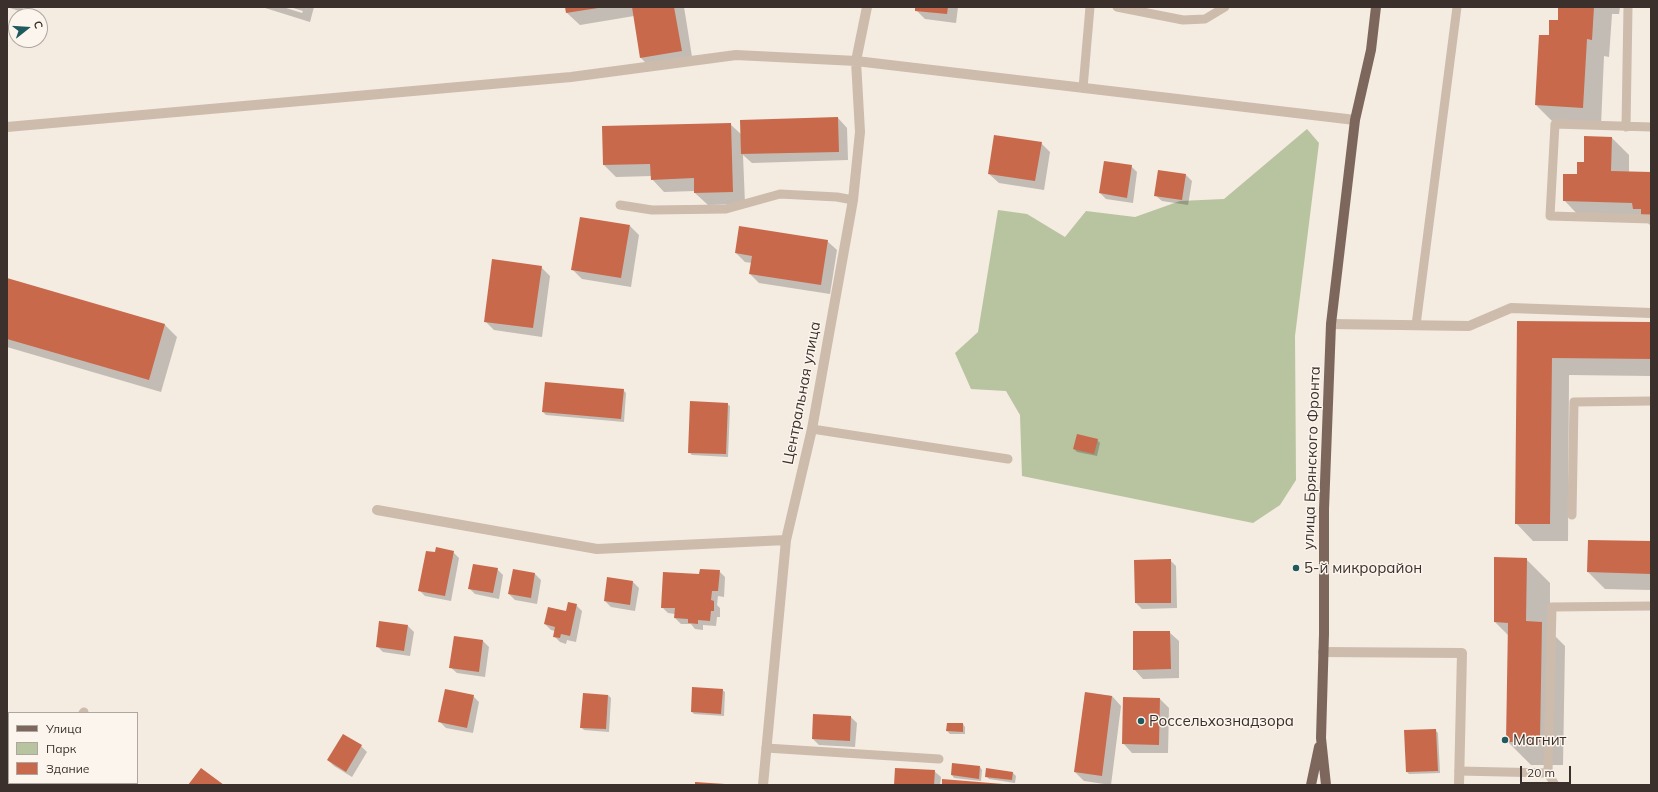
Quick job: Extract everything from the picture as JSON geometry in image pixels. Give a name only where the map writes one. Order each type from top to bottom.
[{"type":"main road","name":"улица Брянского Фронта","points":[[1326,785],[1321,738],[1324,508],[1332,324],[1355,120],[1371,50],[1376,7]]},
{"type":"main road","name":"улица Брянского Фронта","points":[[1311,785],[1321,738]]},
{"type":"street","name":"Центральная улица","points":[[763,785],[786,540],[812,429],[853,200],[860,132],[856,61],[867,7]]},
{"type":"street","points":[[7,126],[571,77],[736,55],[856,61],[1355,120]]},
{"type":"street","points":[[1332,324],[1469,326],[1511,308],[1651,312]]},
{"type":"street","points":[[377,510],[597,549],[786,540]]},
{"type":"street","points":[[1323,652],[1462,653],[1459,785]]},
{"type":"lane","points":[[1083,88],[1090,7]]},
{"type":"lane","points":[[1117,7],[1183,20],[1205,19],[1225,7]]},
{"type":"lane","points":[[1416,325],[1457,7]]},
{"type":"lane","points":[[1626,126],[1628,7]]},
{"type":"lane","points":[[1651,128],[1555,124],[1550,216],[1651,219]]},
{"type":"lane","points":[[620,205],[652,210],[726,209],[780,194],[837,197],[853,200]]},
{"type":"lane","points":[[1572,515],[1574,402],[1651,401]]},
{"type":"lane","points":[[812,429],[1008,459]]},
{"type":"lane","points":[[1555,785],[1548,772],[1552,607],[1651,606]]},
{"type":"lane","points":[[766,748],[939,759]]},
{"type":"lane","points":[[1459,771],[1548,772]]},
{"type":"green space","points":[[1307,129],[1319,143],[1295,336],[1296,480],[1280,505],[1253,523],[1022,476],[1020,415],[1006,391],[971,389],[955,353],[978,332],[998,210],[1027,214],[1065,237],[1086,211],[1135,217],[1180,201],[1224,199]]},
{"type":"building","points":[[565,7],[598,7],[598,8],[566,13]]},
{"type":"building","points":[[632,7],[674,7],[682,51],[640,58]]},
{"type":"building","points":[[915,7],[948,7],[947,14],[915,11]]},
{"type":"building","points":[[1558,7],[1594,7],[1592,40],[1587,39],[1583,108],[1535,105],[1539,35],[1549,35],[1549,20],[1558,20]]},
{"type":"building","points":[[838,117],[839,152],[741,154],[740,120]]},
{"type":"building","points":[[731,123],[733,192],[694,193],[694,178],[651,180],[650,164],[603,165],[602,126]]},
{"type":"building","points":[[994,135],[1042,142],[1035,181],[988,174]]},
{"type":"building","points":[[1584,136],[1612,137],[1611,171],[1651,172],[1651,217],[1641,217],[1641,209],[1633,209],[1632,203],[1563,201],[1563,174],[1577,174],[1577,162],[1584,162]]},
{"type":"building","points":[[1104,161],[1132,165],[1127,198],[1099,193]]},
{"type":"building","points":[[1158,170],[1186,174],[1182,200],[1154,196]]},
{"type":"building","points":[[580,217],[630,225],[621,278],[571,270]]},
{"type":"building","points":[[739,226],[828,240],[821,285],[749,274],[752,256],[735,253]]},
{"type":"building","points":[[492,259],[542,266],[533,328],[484,322]]},
{"type":"building","points":[[7,278],[165,324],[149,380],[7,339]]},
{"type":"building","points":[[1517,321],[1651,322],[1651,359],[1552,358],[1550,524],[1515,524]]},
{"type":"building","points":[[545,382],[624,389],[621,419],[542,412]]},
{"type":"building","points":[[690,401],[728,403],[726,454],[688,453]]},
{"type":"building","points":[[1077,434],[1098,439],[1094,454],[1073,449]]},
{"type":"building","points":[[1588,540],[1651,541],[1651,574],[1587,572]]},
{"type":"building","points":[[436,547],[454,551],[445,596],[418,591],[426,551],[435,552]]},
{"type":"building","points":[[1494,557],[1527,558],[1526,621],[1542,622],[1540,742],[1506,742],[1508,623],[1494,622]]},
{"type":"building","points":[[1171,559],[1171,603],[1135,603],[1134,560]]},
{"type":"building","points":[[473,564],[498,568],[493,593],[468,589]]},
{"type":"building","points":[[513,569],[535,573],[531,598],[508,594]]},
{"type":"building","points":[[700,569],[720,570],[718,591],[712,591],[711,600],[714,601],[714,611],[711,611],[710,621],[698,620],[698,624],[688,623],[688,619],[674,618],[675,608],[661,608],[663,572],[699,574]]},
{"type":"building","points":[[607,577],[633,581],[630,605],[604,601]]},
{"type":"building","points":[[568,602],[577,604],[570,636],[561,634],[560,638],[553,637],[555,627],[544,624],[548,607],[566,611]]},
{"type":"building","points":[[379,621],[408,625],[404,651],[376,647]]},
{"type":"building","points":[[1133,631],[1170,631],[1171,669],[1133,670]]},
{"type":"building","points":[[454,636],[483,640],[479,672],[449,668]]},
{"type":"building","points":[[692,687],[723,689],[721,714],[691,712]]},
{"type":"building","points":[[445,689],[474,695],[467,728],[438,722]]},
{"type":"building","points":[[1085,692],[1112,696],[1102,776],[1074,772]]},
{"type":"building","points":[[583,693],[608,695],[606,729],[580,728]]},
{"type":"building","name":"Россельхознадзора","points":[[1123,697],[1160,698],[1159,745],[1122,744]]},
{"type":"building","points":[[813,714],[851,716],[850,741],[812,739]]},
{"type":"building","points":[[947,723],[963,723],[963,732],[946,731]]},
{"type":"building","points":[[1436,729],[1438,771],[1406,772],[1404,730]]},
{"type":"building","points":[[343,734],[362,745],[346,772],[327,760]]},
{"type":"building","points":[[952,763],[980,766],[979,779],[951,775]]},
{"type":"building","points":[[201,768],[224,785],[188,785]]},
{"type":"building","points":[[895,768],[935,770],[934,785],[894,785]]},
{"type":"building","points":[[986,768],[1013,772],[1012,780],[985,777]]},
{"type":"building","points":[[942,779],[1003,784],[1003,785],[942,785]]},
{"type":"building","points":[[695,782],[725,784],[725,785],[695,785]]},
{"type":"place","name":"5-й микрорайон","points":[[1296,568]]},
{"type":"place","name":"Россельхознадзора","points":[[1141,721]]},
{"type":"place","name":"Магнит","points":[[1505,740]]}]
